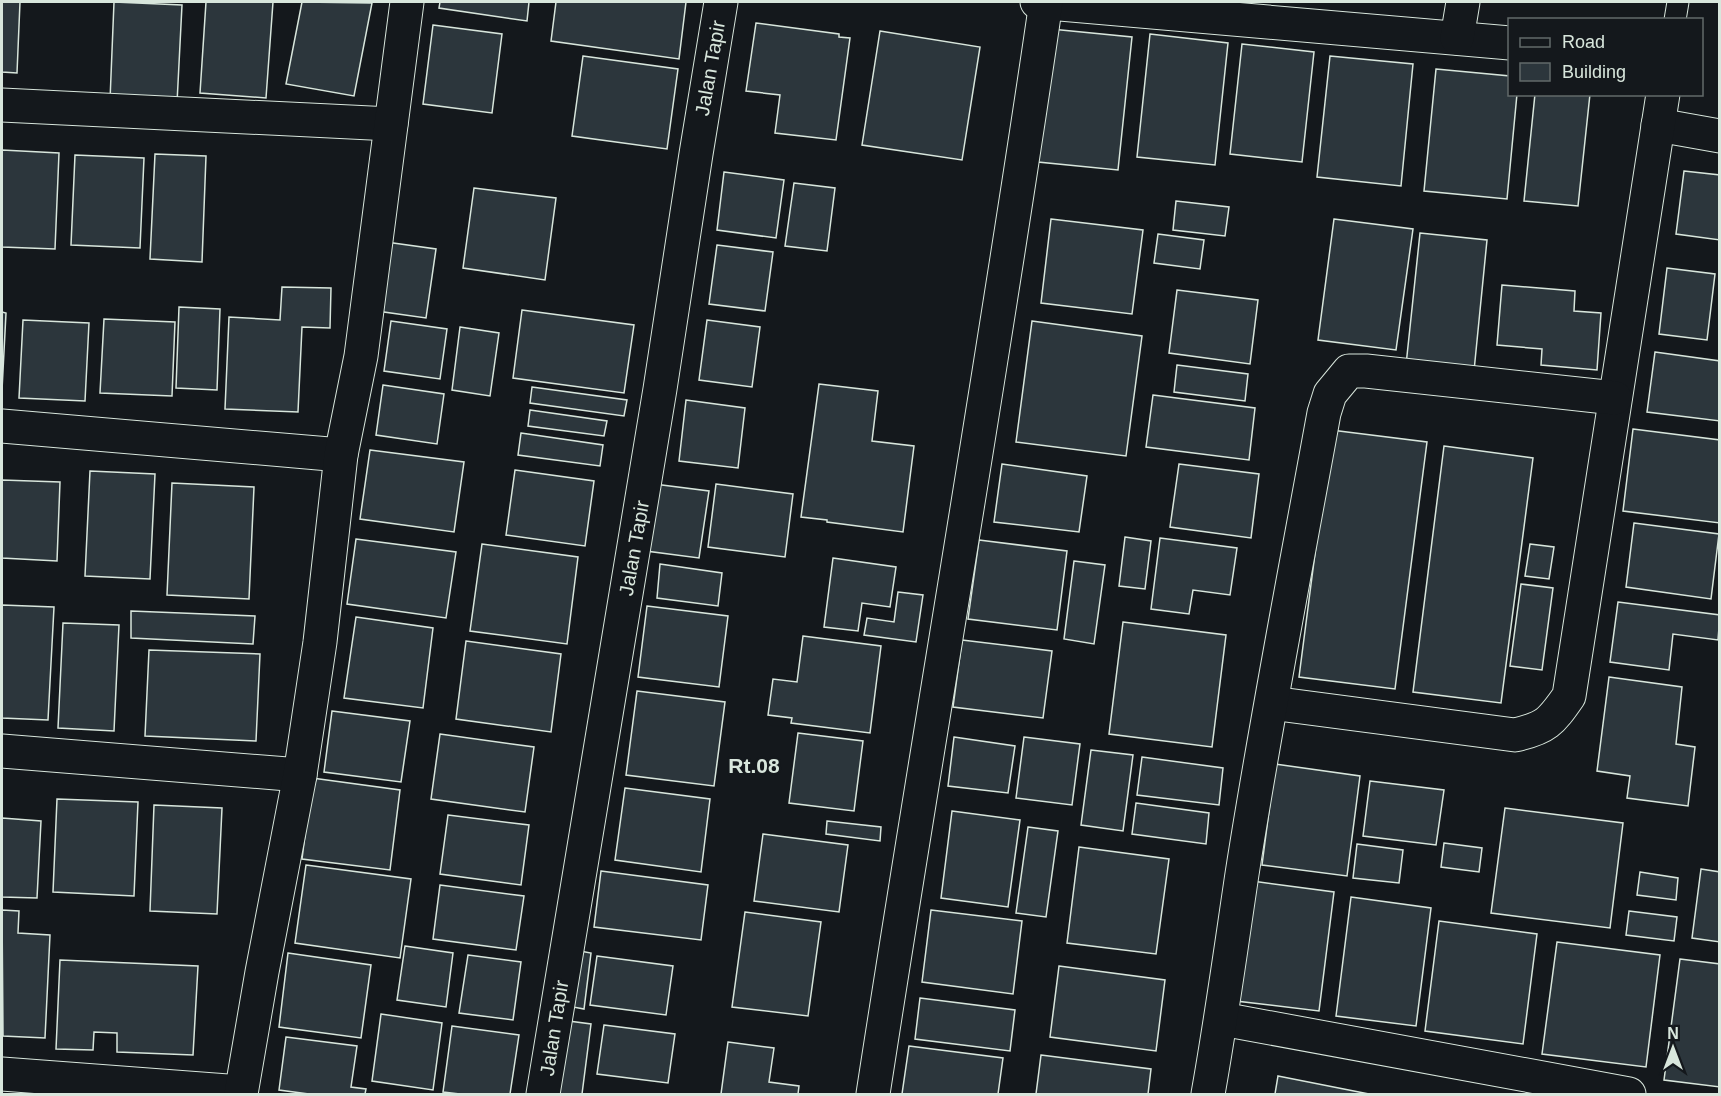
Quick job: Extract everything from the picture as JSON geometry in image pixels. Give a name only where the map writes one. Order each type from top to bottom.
[{"type":"street","points":[[2,1074],[241,1093],[300,775],[320,642],[341,454],[361,356],[406,2]]},
{"type":"street","name":"Jalan Tapir","points":[[543,1095],[721,2]]},
{"type":"street","points":[[1037,2],[1508,43]]},
{"type":"street","points":[[873,1095],[912,839],[1008,259],[1046,2]]},
{"type":"street","points":[[1457,38],[1463,2]]},
{"type":"street","points":[[2,105],[391,124]]},
{"type":"street","points":[[1272,703],[1515,735],[1538,730],[1555,717],[1569,696],[1660,110],[1719,136]]},
{"type":"street","points":[[1208,1095],[1222,1019],[1242,874],[1324,413],[1330,394],[1349,371],[1366,371],[1615,398]]},
{"type":"street","points":[[2,426],[341,454]]},
{"type":"street","points":[[2,751],[300,775]]},
{"type":"street","points":[[1222,1019],[1629,1095]]},
{"type":"lane","points":[[1675,18],[1678,2]]},
{"type":"building","points":[[2,2],[20,2],[17,73],[2,72]]},
{"type":"building","points":[[114,2],[182,5],[177,103],[110,100]]},
{"type":"building","points":[[206,2],[273,2],[266,98],[200,93]]},
{"type":"building","points":[[302,2],[372,3],[354,96],[286,84]]},
{"type":"building","points":[[440,2],[529,2],[527,21],[439,8]]},
{"type":"building","points":[[556,2],[686,2],[679,59],[551,41]]},
{"type":"building","points":[[756,23],[839,34],[839,37],[850,38],[836,140],[775,133],[780,95],[746,91]]},
{"type":"building","points":[[433,25],[502,34],[492,113],[423,104]]},
{"type":"building","points":[[1051,29],[1132,37],[1118,170],[1038,162]]},
{"type":"building","points":[[880,31],[980,47],[962,160],[862,145]]},
{"type":"building","points":[[1150,34],[1228,43],[1215,165],[1137,157]]},
{"type":"building","points":[[1242,44],[1314,52],[1302,162],[1230,154]]},
{"type":"building","points":[[583,56],[678,69],[667,149],[572,136]]},
{"type":"building","points":[[1330,56],[1413,64],[1401,186],[1317,177]]},
{"type":"building","points":[[1436,69],[1508,76],[1508,96],[1517,96],[1507,199],[1424,191]]},
{"type":"building","points":[[1535,96],[1590,96],[1578,206],[1524,201]]},
{"type":"building","points":[[2,150],[59,153],[55,249],[2,247]]},
{"type":"building","points":[[155,154],[206,156],[202,262],[150,259]]},
{"type":"building","points":[[75,155],[144,158],[140,248],[71,245]]},
{"type":"building","points":[[1684,171],[1720,175],[1720,240],[1676,234]]},
{"type":"building","points":[[724,172],[784,180],[776,238],[717,230]]},
{"type":"building","points":[[794,183],[835,188],[827,251],[785,246]]},
{"type":"building","points":[[474,188],[556,198],[545,280],[463,268]]},
{"type":"building","points":[[1176,201],[1229,207],[1225,236],[1173,230]]},
{"type":"building","points":[[1051,219],[1143,230],[1132,314],[1041,303]]},
{"type":"building","points":[[1334,219],[1413,229],[1396,350],[1318,340]]},
{"type":"building","points":[[1420,233],[1487,240],[1474,371],[1406,365]]},
{"type":"building","points":[[1158,234],[1204,240],[1200,269],[1154,263]]},
{"type":"building","points":[[386,242],[436,249],[426,318],[377,311]]},
{"type":"building","points":[[717,245],[773,252],[765,311],[709,304]]},
{"type":"building","points":[[1667,268],[1715,274],[1707,340],[1659,334]]},
{"type":"building","points":[[1502,285],[1575,291],[1574,311],[1601,313],[1597,370],[1541,365],[1542,349],[1497,345]]},
{"type":"building","points":[[282,287],[331,288],[330,328],[302,327],[298,412],[225,409],[229,317],[280,320]]},
{"type":"building","points":[[1177,290],[1258,300],[1250,364],[1169,353]]},
{"type":"building","points":[[179,307],[220,309],[217,390],[176,388]]},
{"type":"building","points":[[522,310],[634,325],[624,393],[513,378]]},
{"type":"building","points":[[2,312],[6,313],[2,390]]},
{"type":"building","points":[[104,319],[175,322],[172,396],[100,393]]},
{"type":"building","points":[[23,320],[89,323],[85,401],[19,398]]},
{"type":"building","points":[[707,320],[760,327],[752,387],[699,380]]},
{"type":"building","points":[[391,321],[447,329],[440,379],[384,371]]},
{"type":"building","points":[[1032,321],[1142,336],[1126,456],[1016,442]]},
{"type":"building","points":[[460,327],[499,333],[490,396],[452,390]]},
{"type":"building","points":[[1655,352],[1720,361],[1720,421],[1647,412]]},
{"type":"building","points":[[1177,365],[1248,374],[1245,401],[1174,392]]},
{"type":"building","points":[[819,384],[878,391],[872,441],[914,446],[903,532],[801,517]]},
{"type":"building","points":[[383,385],[444,394],[437,444],[376,435]]},
{"type":"building","points":[[532,387],[627,400],[624,416],[530,403]]},
{"type":"building","points":[[1153,395],[1255,408],[1249,460],[1146,447]]},
{"type":"building","points":[[686,400],[745,408],[738,468],[679,461]]},
{"type":"building","points":[[530,410],[607,421],[604,436],[528,426]]},
{"type":"building","points":[[1633,429],[1720,440],[1720,523],[1623,511]]},
{"type":"building","points":[[1331,430],[1427,442],[1395,689],[1299,677]]},
{"type":"building","points":[[521,433],[603,445],[600,466],[518,455]]},
{"type":"building","points":[[1444,446],[1533,458],[1501,703],[1413,692]]},
{"type":"building","points":[[370,450],[464,462],[454,532],[360,519]]},
{"type":"building","points":[[1002,464],[1087,476],[1079,532],[994,522]]},
{"type":"building","points":[[1179,464],[1259,474],[1251,538],[1170,527]]},
{"type":"building","points":[[515,470],[594,481],[585,546],[506,535]]},
{"type":"building","points":[[90,471],[155,474],[150,579],[85,576]]},
{"type":"building","points":[[2,480],[60,482],[57,561],[2,558]]},
{"type":"building","points":[[172,483],[254,487],[249,599],[167,595]]},
{"type":"building","points":[[654,484],[709,491],[699,558],[646,551]]},
{"type":"building","points":[[716,484],[793,494],[785,557],[708,547]]},
{"type":"building","points":[[1634,523],[1719,534],[1711,599],[1626,587]]},
{"type":"building","points":[[1125,537],[1151,541],[1145,589],[1119,586]]},
{"type":"building","points":[[1160,538],[1237,548],[1230,595],[1193,590],[1189,614],[1151,609]]},
{"type":"building","points":[[356,539],[456,552],[446,618],[347,604]]},
{"type":"building","points":[[979,540],[1067,551],[1057,630],[968,619]]},
{"type":"building","points":[[482,544],[578,557],[567,644],[470,631]]},
{"type":"building","points":[[1530,544],[1554,547],[1549,579],[1525,576]]},
{"type":"building","points":[[833,558],[896,567],[890,607],[862,603],[858,631],[824,627]]},
{"type":"building","points":[[1074,561],[1105,565],[1094,644],[1064,639]]},
{"type":"building","points":[[660,564],[722,573],[718,606],[657,598]]},
{"type":"building","points":[[1521,584],[1553,588],[1542,670],[1510,666]]},
{"type":"building","points":[[898,592],[923,595],[916,642],[864,635],[867,618],[894,622]]},
{"type":"building","points":[[1618,602],[1720,615],[1718,640],[1673,634],[1669,670],[1610,662]]},
{"type":"building","points":[[2,605],[54,607],[48,720],[2,718]]},
{"type":"building","points":[[647,606],[728,616],[719,687],[638,677]]},
{"type":"building","points":[[131,611],[255,616],[253,644],[131,638]]},
{"type":"building","points":[[356,617],[433,628],[423,708],[344,698]]},
{"type":"building","points":[[1123,622],[1226,635],[1212,747],[1109,734]]},
{"type":"building","points":[[63,623],[119,625],[114,731],[58,728]]},
{"type":"building","points":[[803,636],[881,646],[870,733],[791,723],[792,718],[768,715],[773,679],[797,682]]},
{"type":"building","points":[[962,640],[1052,651],[1043,718],[953,707]]},
{"type":"building","points":[[466,641],[561,654],[551,732],[456,719]]},
{"type":"building","points":[[149,650],[260,654],[256,741],[145,736]]},
{"type":"building","points":[[1609,677],[1682,687],[1676,744],[1695,747],[1688,806],[1627,798],[1630,776],[1597,771]]},
{"type":"building","points":[[637,691],[725,702],[714,786],[626,775]]},
{"type":"building","points":[[332,711],[410,721],[401,782],[324,772]]},
{"type":"building","points":[[798,733],[863,741],[854,811],[789,803]]},
{"type":"building","points":[[440,734],[534,747],[525,812],[431,799]]},
{"type":"building","points":[[954,737],[1015,746],[1008,793],[948,786]]},
{"type":"building","points":[[1024,737],[1080,744],[1072,805],[1016,798]]},
{"type":"building","points":[[1091,750],[1133,755],[1123,831],[1081,825]]},
{"type":"building","points":[[1142,757],[1223,768],[1219,805],[1137,795]]},
{"type":"building","points":[[1275,764],[1360,776],[1347,876],[1262,865]]},
{"type":"building","points":[[312,778],[400,790],[390,870],[302,859]]},
{"type":"building","points":[[1370,781],[1444,790],[1436,845],[1363,836]]},
{"type":"building","points":[[625,788],[710,799],[701,872],[615,860]]},
{"type":"building","points":[[57,799],[138,802],[134,896],[53,892]]},
{"type":"building","points":[[1136,803],[1209,813],[1206,844],[1132,834]]},
{"type":"building","points":[[154,805],[222,808],[217,914],[150,911]]},
{"type":"building","points":[[1505,808],[1623,823],[1610,928],[1491,913]]},
{"type":"building","points":[[952,811],[1020,820],[1008,907],[941,898]]},
{"type":"building","points":[[448,815],[529,825],[521,885],[440,874]]},
{"type":"building","points":[[2,818],[41,821],[37,898],[2,897]]},
{"type":"building","points":[[827,821],[881,827],[880,841],[826,834]]},
{"type":"building","points":[[1028,827],[1058,831],[1046,917],[1016,913]]},
{"type":"building","points":[[763,834],[848,845],[839,912],[754,901]]},
{"type":"building","points":[[1444,843],[1482,848],[1479,872],[1441,867]]},
{"type":"building","points":[[1357,844],[1403,850],[1399,883],[1353,878]]},
{"type":"building","points":[[1079,847],[1169,859],[1156,954],[1067,943]]},
{"type":"building","points":[[306,865],[411,879],[400,958],[295,943]]},
{"type":"building","points":[[1701,869],[1720,872],[1720,942],[1692,938]]},
{"type":"building","points":[[601,871],[708,885],[701,940],[594,927]]},
{"type":"building","points":[[1640,872],[1678,878],[1676,900],[1637,895]]},
{"type":"building","points":[[1252,881],[1334,892],[1319,1011],[1236,1001]]},
{"type":"building","points":[[440,885],[524,896],[516,950],[433,939]]},
{"type":"building","points":[[1351,897],[1431,908],[1416,1026],[1336,1016]]},
{"type":"building","points":[[2,910],[19,911],[18,933],[50,935],[45,1038],[3,1036]]},
{"type":"building","points":[[931,910],[1022,921],[1013,994],[922,982]]},
{"type":"building","points":[[1629,911],[1677,917],[1674,941],[1626,935]]},
{"type":"building","points":[[745,912],[821,922],[808,1016],[732,1007]]},
{"type":"building","points":[[1439,921],[1537,934],[1523,1044],[1425,1031]]},
{"type":"building","points":[[1557,942],[1660,955],[1646,1067],[1542,1054]]},
{"type":"building","points":[[405,946],[453,953],[446,1007],[397,1000]]},
{"type":"building","points":[[580,951],[591,953],[584,1009],[573,1007]]},
{"type":"building","points":[[288,953],[371,965],[361,1038],[279,1027]]},
{"type":"building","points":[[468,955],[521,962],[513,1020],[459,1013]]},
{"type":"building","points":[[597,956],[673,966],[666,1015],[590,1005]]},
{"type":"building","points":[[1680,959],[1720,964],[1720,1087],[1664,1080]]},
{"type":"building","points":[[60,960],[198,966],[193,1055],[117,1052],[117,1033],[94,1032],[93,1050],[56,1049]]},
{"type":"building","points":[[1059,966],[1165,980],[1156,1051],[1050,1037]]},
{"type":"building","points":[[920,998],[1015,1010],[1010,1051],[915,1039]]},
{"type":"building","points":[[381,1014],[442,1023],[433,1090],[372,1081]]},
{"type":"building","points":[[561,1020],[591,1024],[582,1094],[552,1094]]},
{"type":"building","points":[[604,1025],[675,1034],[668,1083],[597,1074]]},
{"type":"building","points":[[452,1026],[519,1035],[510,1094],[443,1092]]},
{"type":"building","points":[[286,1037],[357,1046],[351,1087],[366,1089],[365,1094],[309,1094],[279,1090]]},
{"type":"building","points":[[728,1042],[774,1048],[769,1082],[799,1086],[798,1094],[721,1094]]},
{"type":"building","points":[[909,1046],[1003,1058],[998,1094],[902,1094]]},
{"type":"building","points":[[1041,1055],[1151,1069],[1148,1094],[1036,1094]]},
{"type":"building","points":[[1278,1076],[1369,1094],[1275,1094]]},
{"type":"district","name":"Rt.08","points":[[754,765]]}]
